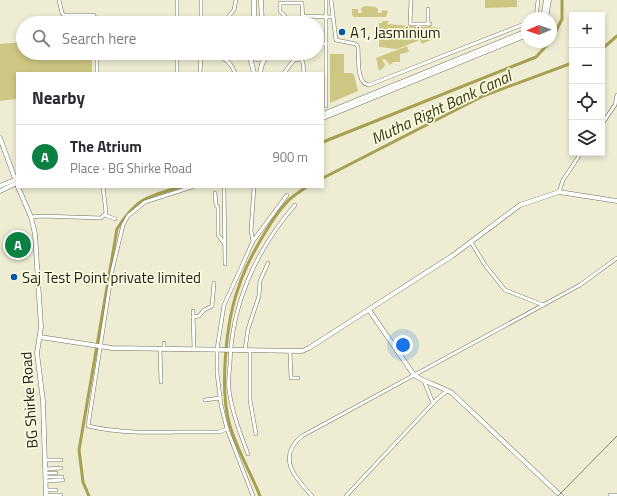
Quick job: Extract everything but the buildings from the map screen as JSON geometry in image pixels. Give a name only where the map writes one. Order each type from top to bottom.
[{"type":"street","points":[[59,0],[62,13],[64,15],[94,16]]},
{"type":"street","points":[[177,0],[177,16]]},
{"type":"street","points":[[201,0],[201,16]]},
{"type":"street","points":[[229,16],[234,10],[236,0]]},
{"type":"street","points":[[254,0],[254,16]]},
{"type":"street","points":[[262,0],[262,16]]},
{"type":"street","points":[[326,0],[324,79],[326,106]]},
{"type":"street","points":[[331,0],[336,40],[356,44],[358,47],[360,74],[363,82],[369,85],[521,25]]},
{"type":"street","points":[[412,0],[410,24],[429,24],[428,9]]},
{"type":"street","points":[[537,12],[538,0]]},
{"type":"street","points":[[544,12],[546,0]]},
{"type":"street","points":[[547,12],[549,0]]},
{"type":"street","points":[[285,16],[280,11],[280,3],[302,3],[303,16]]},
{"type":"street","points":[[326,17],[332,16]]},
{"type":"street","points":[[324,114],[521,33]]},
{"type":"street","points":[[324,118],[521,37]]},
{"type":"street","points":[[97,60],[97,72]]},
{"type":"street","points":[[177,60],[177,72]]},
{"type":"street","points":[[200,72],[201,60]]},
{"type":"street","points":[[224,60],[234,72]]},
{"type":"street","points":[[251,60],[254,72]]},
{"type":"street","points":[[260,72],[264,60]]},
{"type":"street","points":[[285,72],[294,60]]},
{"type":"street","points":[[303,60],[304,72]]},
{"type":"street","points":[[605,120],[616,106],[617,95]]},
{"type":"street","points":[[0,138],[16,178]]},
{"type":"street","points":[[559,192],[563,180],[579,156]]},
{"type":"street","points":[[0,186],[16,181]]},
{"type":"street","points":[[0,191],[16,182]]},
{"type":"street","name":"BG Shirke Road","points":[[18,188],[31,217],[35,234],[41,328],[37,353],[43,401],[46,494]]},
{"type":"street","points":[[103,188],[106,208],[105,215]]},
{"type":"street","points":[[189,188],[145,202],[128,216],[123,224],[112,271],[88,426],[118,432],[219,432],[227,429]]},
{"type":"street","points":[[224,188],[224,264]]},
{"type":"street","points":[[254,188],[251,231],[254,241]]},
{"type":"street","points":[[40,337],[100,346],[162,349],[219,349],[290,352],[309,348],[471,242],[520,205],[559,192],[617,200]]},
{"type":"street","points":[[215,193],[216,205],[218,207],[218,235],[225,245]]},
{"type":"street","points":[[253,496],[227,429],[220,398],[219,349],[224,305],[254,241],[287,195]]},
{"type":"street","points":[[248,454],[236,422],[229,388],[229,350],[233,326],[240,298],[251,272],[265,245],[295,205]]},
{"type":"street","points":[[31,217],[97,218],[105,215],[115,219]]},
{"type":"street","points":[[471,242],[485,265],[506,290],[543,305]]},
{"type":"street","points":[[312,496],[296,479],[291,470],[290,456],[294,444],[306,434],[582,284],[617,258]]},
{"type":"street","points":[[245,350],[248,329],[260,296],[260,282],[268,263]]},
{"type":"street","points":[[193,317],[199,316],[204,310],[212,306],[214,283]]},
{"type":"street","points":[[369,310],[414,375],[424,381],[448,390],[561,496]]},
{"type":"street","points":[[193,311],[194,350]]},
{"type":"street","points":[[161,382],[162,349],[164,344]]},
{"type":"street","points":[[250,350],[250,400],[256,434]]},
{"type":"street","points":[[290,352],[291,378],[298,378]]},
{"type":"street","points":[[424,381],[433,403]]},
{"type":"street","points":[[346,496],[433,403],[448,390]]},
{"type":"street","points":[[205,400],[220,398]]},
{"type":"street","points":[[45,460],[61,460]]},
{"type":"street","points":[[46,475],[61,468]]},
{"type":"street","points":[[46,475],[56,472]]},
{"type":"street","points":[[46,475],[62,479]]},
{"type":"street","points":[[46,494],[56,490]]},
{"type":"street","points":[[46,494],[60,495]]},
{"type":"street","points":[[610,495],[617,495]]},
{"type":"shaded area","points":[[485,0],[517,0],[517,7],[485,8]]},
{"type":"shaded area","points":[[365,6],[374,6],[378,9],[378,13],[382,13],[382,10],[388,11],[386,17],[354,17],[352,15],[352,9],[358,9],[358,13],[362,13],[361,8]]},
{"type":"shaded area","points":[[382,21],[389,21],[387,24],[424,27],[431,25],[431,27],[440,28],[440,36],[422,44],[420,40],[397,49],[379,47],[379,23],[382,23]]},
{"type":"shaded area","points":[[16,43],[16,60],[92,60],[92,72],[16,72],[16,99],[0,101],[0,44]]},
{"type":"shaded area","points":[[407,46],[409,52],[400,54],[400,62],[393,62],[390,65],[385,59],[382,60],[385,64],[379,71],[376,58]]},
{"type":"shaded area","points":[[330,54],[344,54],[344,73],[352,73],[354,75],[358,91],[330,103]]},
{"type":"waterway","points":[[557,29],[562,19],[562,0]]},
{"type":"waterway","name":"Mutha Right Bank Canal","points":[[603,48],[617,36]]},
{"type":"waterway","points":[[324,142],[536,57],[544,48]]},
{"type":"waterway","name":"Mutha Right Bank Canal","points":[[324,177],[483,96],[569,64]]},
{"type":"waterway","points":[[89,496],[83,482],[79,450],[117,229],[130,211],[143,200],[176,188]]},
{"type":"waterway","name":"Mutha Right Bank Canal","points":[[260,496],[236,444],[230,426],[225,394],[228,336],[234,301],[242,276],[253,254],[274,219],[287,202],[305,188]]},
{"type":"railway","points":[[558,496],[617,436]]},
{"type":"place","name":"A1, Jasminium","points":[[342,32]]},
{"type":"place","name":"The Atrium","points":[[18,245]]},
{"type":"place","name":"Saj Test Point private limited","points":[[14,277]]}]
